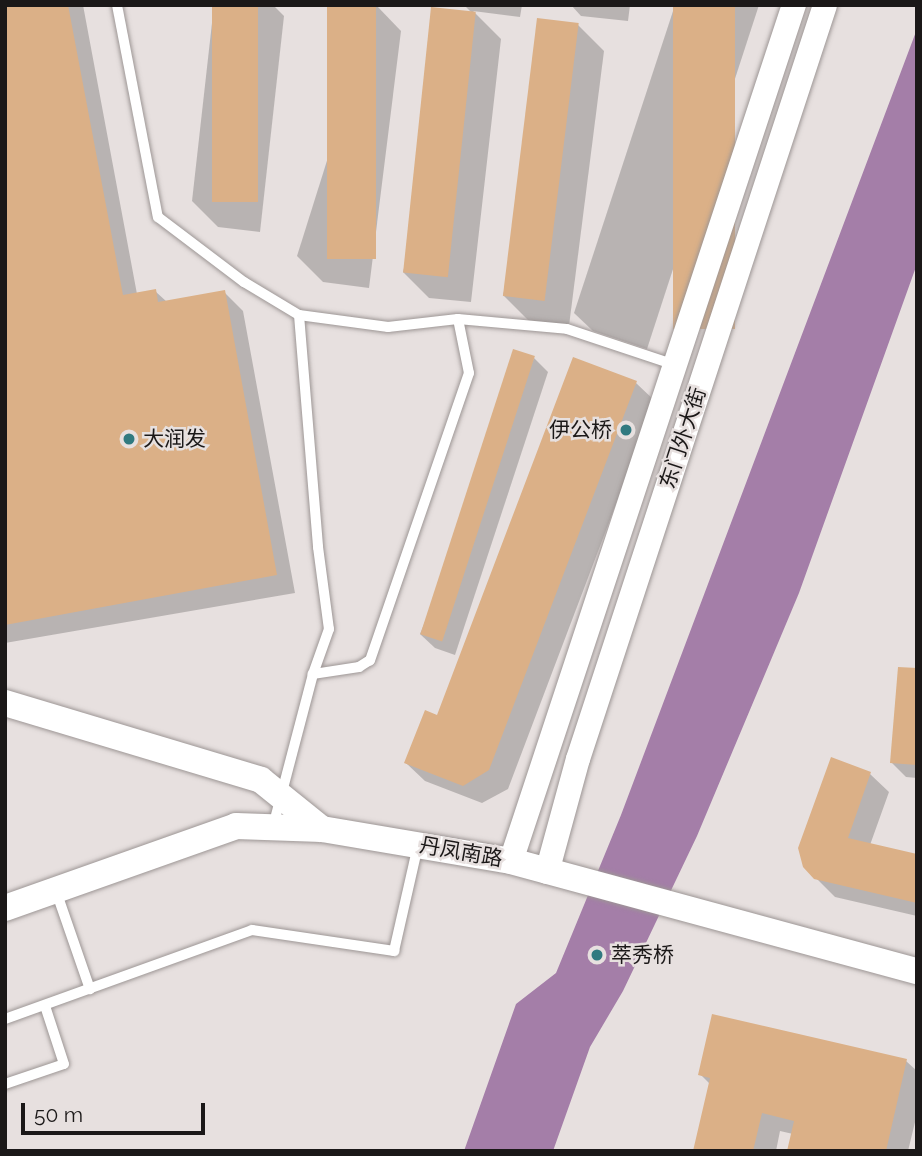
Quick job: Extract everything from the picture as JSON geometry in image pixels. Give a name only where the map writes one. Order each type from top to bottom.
[{"type":"main road","points":[[5,703],[261,780],[322,829]]},
{"type":"main road","name":"丹凤南路","points":[[5,908],[236,826],[322,829],[511,861],[680,909],[917,971]]},
{"type":"street","name":"东门外大街","points":[[511,861],[794,5]]},
{"type":"street","name":"东门外大街","points":[[547,872],[578,758],[825,5]]},
{"type":"lane","points":[[117,5],[158,217],[244,282],[299,315],[388,327],[458,319],[567,329],[675,365]]},
{"type":"lane","points":[[274,827],[313,674],[329,629],[318,547],[299,315]]},
{"type":"lane","points":[[313,674],[359,667],[370,660],[469,373],[458,319]]},
{"type":"lane","points":[[5,1019],[252,930],[394,951],[418,845]]},
{"type":"lane","points":[[56,890],[90,989]]},
{"type":"lane","points":[[5,1084],[64,1064],[45,1006]]},
{"type":"shaded area","points":[[917,29],[917,264],[799,593],[697,836],[623,991],[590,1047],[553,1151],[464,1151],[516,1004],[556,973],[621,815]]},
{"type":"building","name":"大润发","points":[[5,5],[68,5],[123,295],[156,289],[158,302],[225,290],[277,575],[5,625]]},
{"type":"building","points":[[212,5],[258,5],[258,202],[212,202]]},
{"type":"building","points":[[327,5],[376,5],[376,259],[327,259]]},
{"type":"building","points":[[673,5],[735,5],[735,329],[673,329]]},
{"type":"building","points":[[431,7],[476,12],[448,277],[403,273]]},
{"type":"building","points":[[537,18],[579,23],[545,301],[503,296]]},
{"type":"building","points":[[513,349],[535,356],[442,641],[420,634]]},
{"type":"building","points":[[573,357],[637,381],[489,770],[463,786],[404,763],[425,710],[437,715]]},
{"type":"building","points":[[898,667],[917,668],[917,765],[890,763]]},
{"type":"building","points":[[831,757],[871,772],[848,838],[917,854],[917,903],[814,879],[803,867],[798,848]]},
{"type":"building","points":[[712,1014],[907,1059],[886,1151],[787,1151],[794,1121],[762,1113],[753,1151],[693,1151],[710,1078],[698,1075]]},
{"type":"place","name":"伊公桥","points":[[626,430]]},
{"type":"place","name":"大润发","points":[[129,439]]},
{"type":"place","name":"萃秀桥","points":[[597,955]]}]
